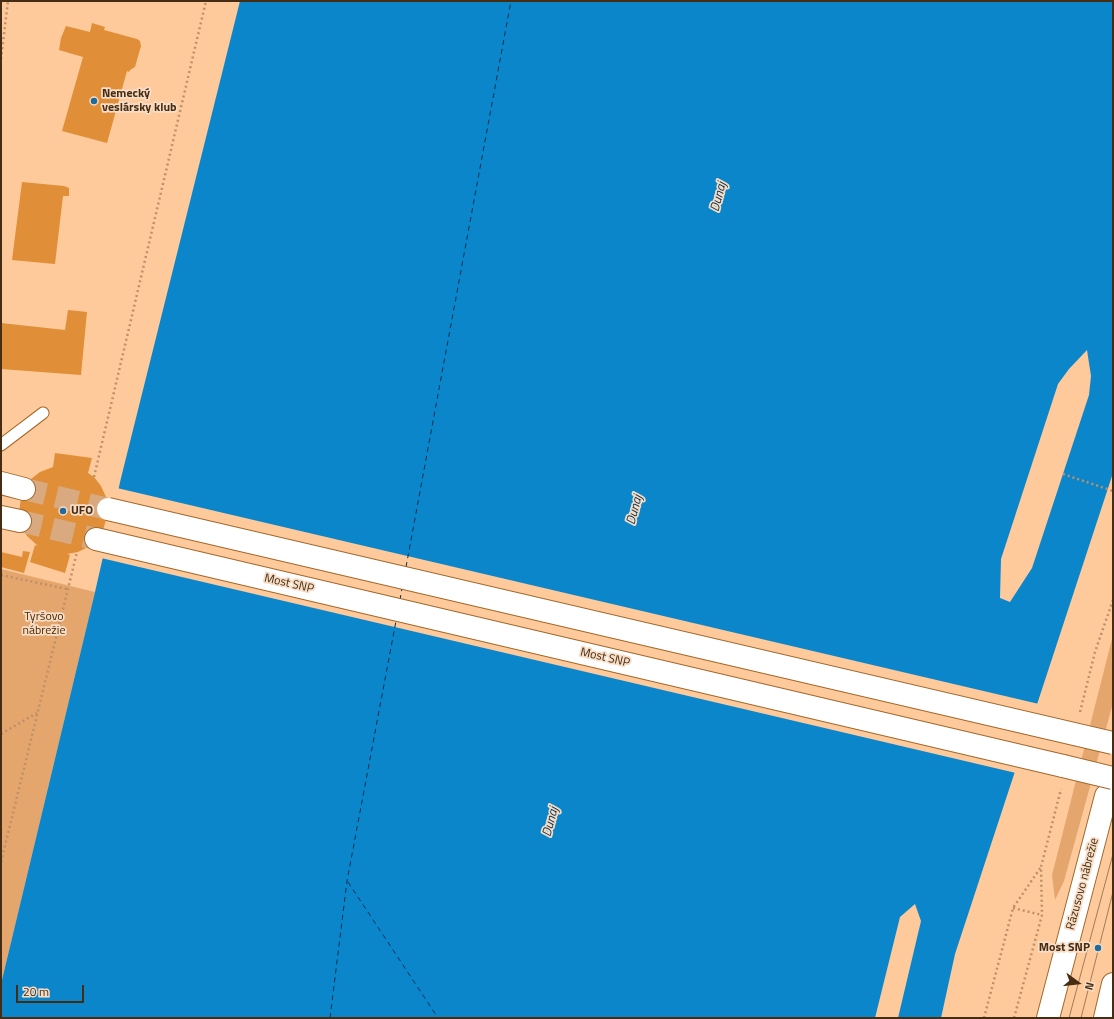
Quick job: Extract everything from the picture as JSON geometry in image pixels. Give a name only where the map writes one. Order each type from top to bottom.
[{"type":"main road","points":[[1,484],[24,489]]},
{"type":"main road","points":[[108,509],[1113,743]]},
{"type":"main road","name":"Most SNP","points":[[96,539],[1110,787]]},
{"type":"main road","name":"Rázusovo nábrežie","points":[[1048,1018],[1110,787]]},
{"type":"main road","points":[[1105,1018],[1113,984]]},
{"type":"lane","points":[[1,445],[43,413]]},
{"type":"path","points":[[1,59],[8,1]]},
{"type":"path","points":[[94,477],[206,1]]},
{"type":"path","points":[[1063,474],[1113,491]]},
{"type":"path","points":[[1,862],[77,552]]},
{"type":"path","points":[[1,575],[68,589]]},
{"type":"path","points":[[1079,714],[1095,652],[1113,600]]},
{"type":"path","points":[[1,734],[37,713]]},
{"type":"path","points":[[1014,1018],[1042,916],[1041,868],[1062,784]]},
{"type":"path","points":[[984,1018],[1013,908],[1041,868]]},
{"type":"path","points":[[1013,908],[1042,916]]},
{"type":"green space","name":"Tyršovo nábrežie","points":[[1,569],[95,592],[1,984]]},
{"type":"green space","points":[[1113,635],[1113,703],[1064,881],[1055,900],[1052,875]]},
{"type":"water","name":"Dunaj","points":[[240,1],[1113,1],[1113,473],[955,954],[941,1018],[1,1018],[1,984],[121,478]]},
{"type":"pier","points":[[1087,350],[1091,376],[1089,395],[1032,568],[1010,602],[1000,598],[1001,559],[1058,384],[1069,369]]},
{"type":"pier","points":[[117,488],[1039,704],[1016,773],[101,558]]},
{"type":"pier","points":[[915,904],[921,921],[898,1018],[875,1018],[900,917]]},
{"type":"building","name":"Nemecký veslársky klub","points":[[92,23],[105,27],[104,30],[137,39],[140,41],[141,46],[135,67],[129,72],[127,71],[107,143],[62,131],[83,57],[59,50],[61,38],[66,26],[90,32]]},
{"type":"building","points":[[22,182],[64,186],[69,188],[69,196],[63,196],[55,264],[12,260]]},
{"type":"building","points":[[68,310],[87,312],[81,375],[1,369],[1,323],[65,330]]},
{"type":"building","name":"UFO","points":[[55,453],[92,458],[88,473],[94,477],[101,486],[106,497],[108,509],[103,530],[96,539],[88,547],[78,552],[67,554],[70,555],[65,573],[30,562],[35,545],[38,546],[27,536],[22,526],[19,514],[21,497],[24,489],[31,479],[40,472],[53,467]]},
{"type":"building","points":[[23,551],[30,552],[24,573],[1,567],[1,552],[22,557]]},
{"type":"ferry route","points":[[406,567],[511,1]]},
{"type":"ferry route","points":[[400,600],[402,588]]},
{"type":"ferry route","points":[[330,1018],[347,881],[396,621]]},
{"type":"ferry route","points":[[348,882],[438,1018]]},
{"type":"tunnel","points":[[24,489],[108,509]]},
{"type":"tunnel","points":[[20,521],[96,539]]},
{"type":"tram line","points":[[1069,1018],[1113,854]]},
{"type":"tram line","points":[[1081,1018],[1113,892]]},
{"type":"place","name":"Nemecký veslársky klub","points":[[94,101]]},
{"type":"place","name":"UFO","points":[[63,511]]},
{"type":"place","name":"Most SNP","points":[[1098,948]]}]
